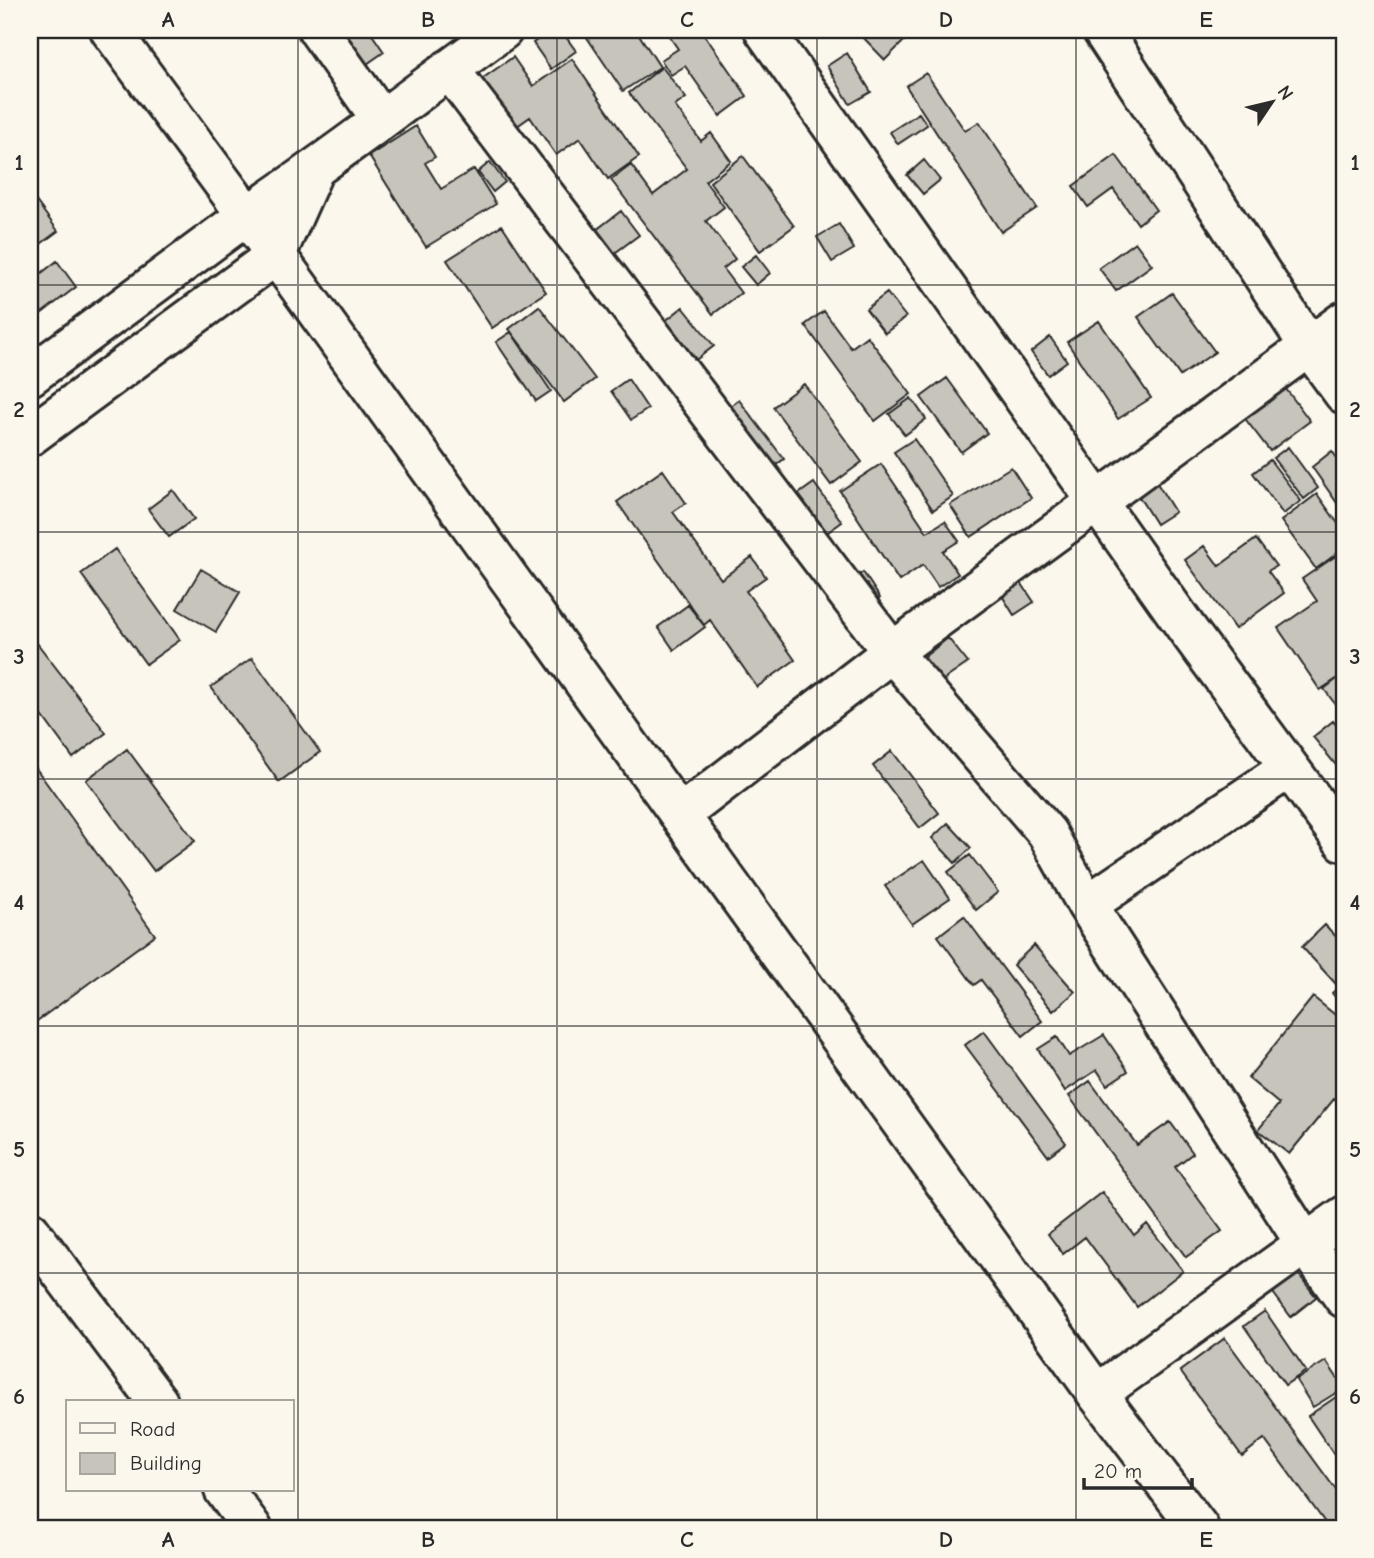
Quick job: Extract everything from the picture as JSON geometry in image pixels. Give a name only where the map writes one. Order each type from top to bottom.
[{"type":"street","points":[[110,30],[276,255],[1097,1394],[1199,1528]]},
{"type":"street","points":[[318,30],[381,119]]},
{"type":"street","points":[[30,376],[246,216],[313,172],[503,30]]},
{"type":"street","points":[[764,30],[1098,502],[1344,842]]},
{"type":"street","points":[[1102,30],[1309,346],[1344,394]]},
{"type":"street","points":[[449,69],[892,652],[1047,833],[1087,905],[1305,1243],[1344,1298]]},
{"type":"street","points":[[30,436],[276,255],[313,172]]},
{"type":"street","points":[[680,815],[892,652],[1344,321]]},
{"type":"street","points":[[1087,905],[1289,768]]},
{"type":"street","points":[[1097,1394],[1344,1216]]},
{"type":"street","points":[[30,1231],[157,1400]]},
{"type":"street","points":[[225,1492],[252,1528]]},
{"type":"building","points":[[342,30],[369,30],[384,52],[364,66]]},
{"type":"building","points":[[551,30],[561,30],[576,51],[551,69],[533,43]]},
{"type":"building","points":[[582,30],[636,30],[660,67],[623,91]]},
{"type":"building","points":[[665,30],[701,30],[747,96],[720,116],[685,66],[671,75],[661,60],[678,49]]},
{"type":"building","points":[[856,30],[915,30],[885,60]]},
{"type":"building","points":[[847,53],[871,92],[850,104],[827,66]]},
{"type":"building","points":[[513,57],[533,86],[572,59],[639,157],[608,179],[580,138],[556,155],[530,117],[513,129],[479,81]]},
{"type":"building","points":[[662,67],[686,98],[675,106],[701,141],[711,133],[731,161],[705,181],[724,207],[706,221],[735,259],[723,269],[741,293],[713,314],[611,180],[631,165],[653,195],[687,169],[629,93]]},
{"type":"building","points":[[926,73],[965,131],[979,122],[1037,208],[1001,232],[906,86]]},
{"type":"building","points":[[919,113],[927,125],[898,144],[890,132]]},
{"type":"building","points":[[416,126],[435,157],[425,163],[441,189],[474,169],[496,204],[426,247],[369,156]]},
{"type":"building","points":[[1116,155],[1156,210],[1138,224],[1113,189],[1088,207],[1073,186]]},
{"type":"building","points":[[743,156],[794,226],[760,251],[710,182]]},
{"type":"building","points":[[924,160],[940,180],[923,194],[907,175]]},
{"type":"building","points":[[490,162],[505,182],[493,192],[478,172]]},
{"type":"building","points":[[30,193],[58,231],[30,252]]},
{"type":"building","points":[[621,211],[639,235],[604,261],[587,237]]},
{"type":"building","points":[[839,224],[854,249],[832,262],[817,237]]},
{"type":"building","points":[[502,225],[546,292],[492,328],[447,260]]},
{"type":"building","points":[[1135,242],[1152,265],[1116,291],[1099,268]]},
{"type":"building","points":[[756,255],[770,273],[756,285],[741,267]]},
{"type":"building","points":[[57,261],[76,287],[42,313],[30,297],[30,282]]},
{"type":"building","points":[[887,293],[906,317],[885,333],[866,309]]},
{"type":"building","points":[[1172,293],[1215,352],[1180,376],[1138,317]]},
{"type":"building","points":[[539,306],[595,379],[564,402],[509,329]]},
{"type":"building","points":[[683,307],[714,346],[689,365],[659,326]]},
{"type":"building","points":[[824,311],[851,348],[867,336],[911,394],[875,421],[805,325]]},
{"type":"building","points":[[1099,321],[1151,398],[1118,419],[1067,342]]},
{"type":"building","points":[[511,332],[551,391],[536,401],[496,342]]},
{"type":"building","points":[[1050,337],[1067,361],[1048,375],[1031,352]]},
{"type":"building","points":[[947,378],[987,433],[961,452],[921,397]]},
{"type":"building","points":[[628,379],[648,409],[631,420],[611,391]]},
{"type":"building","points":[[804,384],[862,462],[831,485],[773,407]]},
{"type":"building","points":[[1283,385],[1310,421],[1270,451],[1243,416]]},
{"type":"building","points":[[911,398],[926,419],[905,435],[889,414]]},
{"type":"building","points":[[739,400],[784,459],[760,477],[715,418]]},
{"type":"building","points":[[914,439],[953,496],[933,510],[894,452]]},
{"type":"building","points":[[1288,447],[1318,488],[1304,499],[1273,458]]},
{"type":"building","points":[[1332,451],[1344,468],[1344,513],[1312,467]]},
{"type":"building","points":[[1270,460],[1301,501],[1283,514],[1253,473]]},
{"type":"building","points":[[881,464],[927,532],[945,521],[959,541],[943,551],[958,574],[938,587],[923,565],[899,581],[840,491]]},
{"type":"building","points":[[1011,467],[1031,498],[971,537],[950,505]]},
{"type":"building","points":[[663,470],[686,503],[673,512],[721,579],[752,557],[766,577],[746,591],[795,660],[757,687],[710,620],[704,625],[617,502]]},
{"type":"building","points":[[1155,480],[1175,512],[1156,524],[1136,492]]},
{"type":"building","points":[[814,483],[842,522],[814,542],[786,503]]},
{"type":"building","points":[[173,490],[194,519],[169,537],[148,509]]},
{"type":"building","points":[[1317,494],[1344,532],[1344,548],[1316,569],[1281,521]]},
{"type":"building","points":[[1256,539],[1276,566],[1268,571],[1284,593],[1235,629],[1185,560],[1204,546],[1219,566]]},
{"type":"building","points":[[115,549],[180,640],[146,664],[81,574]]},
{"type":"building","points":[[1343,551],[1344,674],[1320,690],[1278,628],[1317,601],[1302,579]]},
{"type":"building","points":[[201,569],[240,592],[216,632],[177,609]]},
{"type":"building","points":[[863,572],[880,598],[863,610],[846,585]]},
{"type":"building","points":[[1020,581],[1034,602],[1014,615],[1001,594]]},
{"type":"building","points":[[688,605],[705,627],[674,650],[658,627]]},
{"type":"building","points":[[948,638],[968,663],[942,681],[924,657]]},
{"type":"building","points":[[37,643],[106,733],[73,758],[30,699],[30,649]]},
{"type":"building","points":[[252,658],[320,752],[279,782],[211,687]]},
{"type":"building","points":[[1341,676],[1344,680],[1344,716],[1324,689]]},
{"type":"building","points":[[1333,721],[1344,734],[1344,775],[1313,737]]},
{"type":"building","points":[[127,749],[195,841],[154,871],[86,780]]},
{"type":"building","points":[[892,751],[939,813],[920,828],[873,766]]},
{"type":"building","points":[[30,760],[155,935],[30,1026]]},
{"type":"building","points":[[948,823],[971,848],[955,863],[932,838]]},
{"type":"building","points":[[970,855],[998,892],[976,910],[948,872]]},
{"type":"building","points":[[924,860],[950,898],[912,924],[885,886]]},
{"type":"building","points":[[964,916],[1042,1021],[1023,1036],[981,980],[974,985],[938,936]]},
{"type":"building","points":[[1325,925],[1344,945],[1344,977],[1336,984],[1302,947]]},
{"type":"building","points":[[1034,945],[1075,992],[1053,1011],[1013,965]]},
{"type":"building","points":[[1344,983],[1344,1009],[1332,993]]},
{"type":"building","points":[[1313,997],[1344,1022],[1344,1108],[1334,1099],[1289,1154],[1258,1130],[1279,1104],[1248,1078]]},
{"type":"building","points":[[984,1031],[1066,1143],[1048,1156],[965,1045]]},
{"type":"building","points":[[1104,1035],[1128,1071],[1107,1085],[1097,1070],[1065,1091],[1038,1049],[1057,1037],[1069,1056]]},
{"type":"building","points":[[1090,1081],[1137,1145],[1170,1122],[1193,1153],[1175,1167],[1222,1231],[1186,1257],[1069,1096]]},
{"type":"building","points":[[1102,1192],[1134,1235],[1147,1224],[1183,1271],[1137,1307],[1085,1237],[1063,1254],[1048,1234]]},
{"type":"building","points":[[1296,1271],[1316,1297],[1291,1317],[1271,1290]]},
{"type":"building","points":[[1265,1311],[1306,1371],[1285,1385],[1244,1326]]},
{"type":"building","points":[[1225,1338],[1344,1501],[1344,1519],[1332,1528],[1329,1528],[1264,1439],[1242,1456],[1180,1371]]},
{"type":"building","points":[[1326,1361],[1344,1388],[1313,1407],[1296,1380]]},
{"type":"building","points":[[1342,1393],[1344,1398],[1344,1470],[1308,1416]]}]
